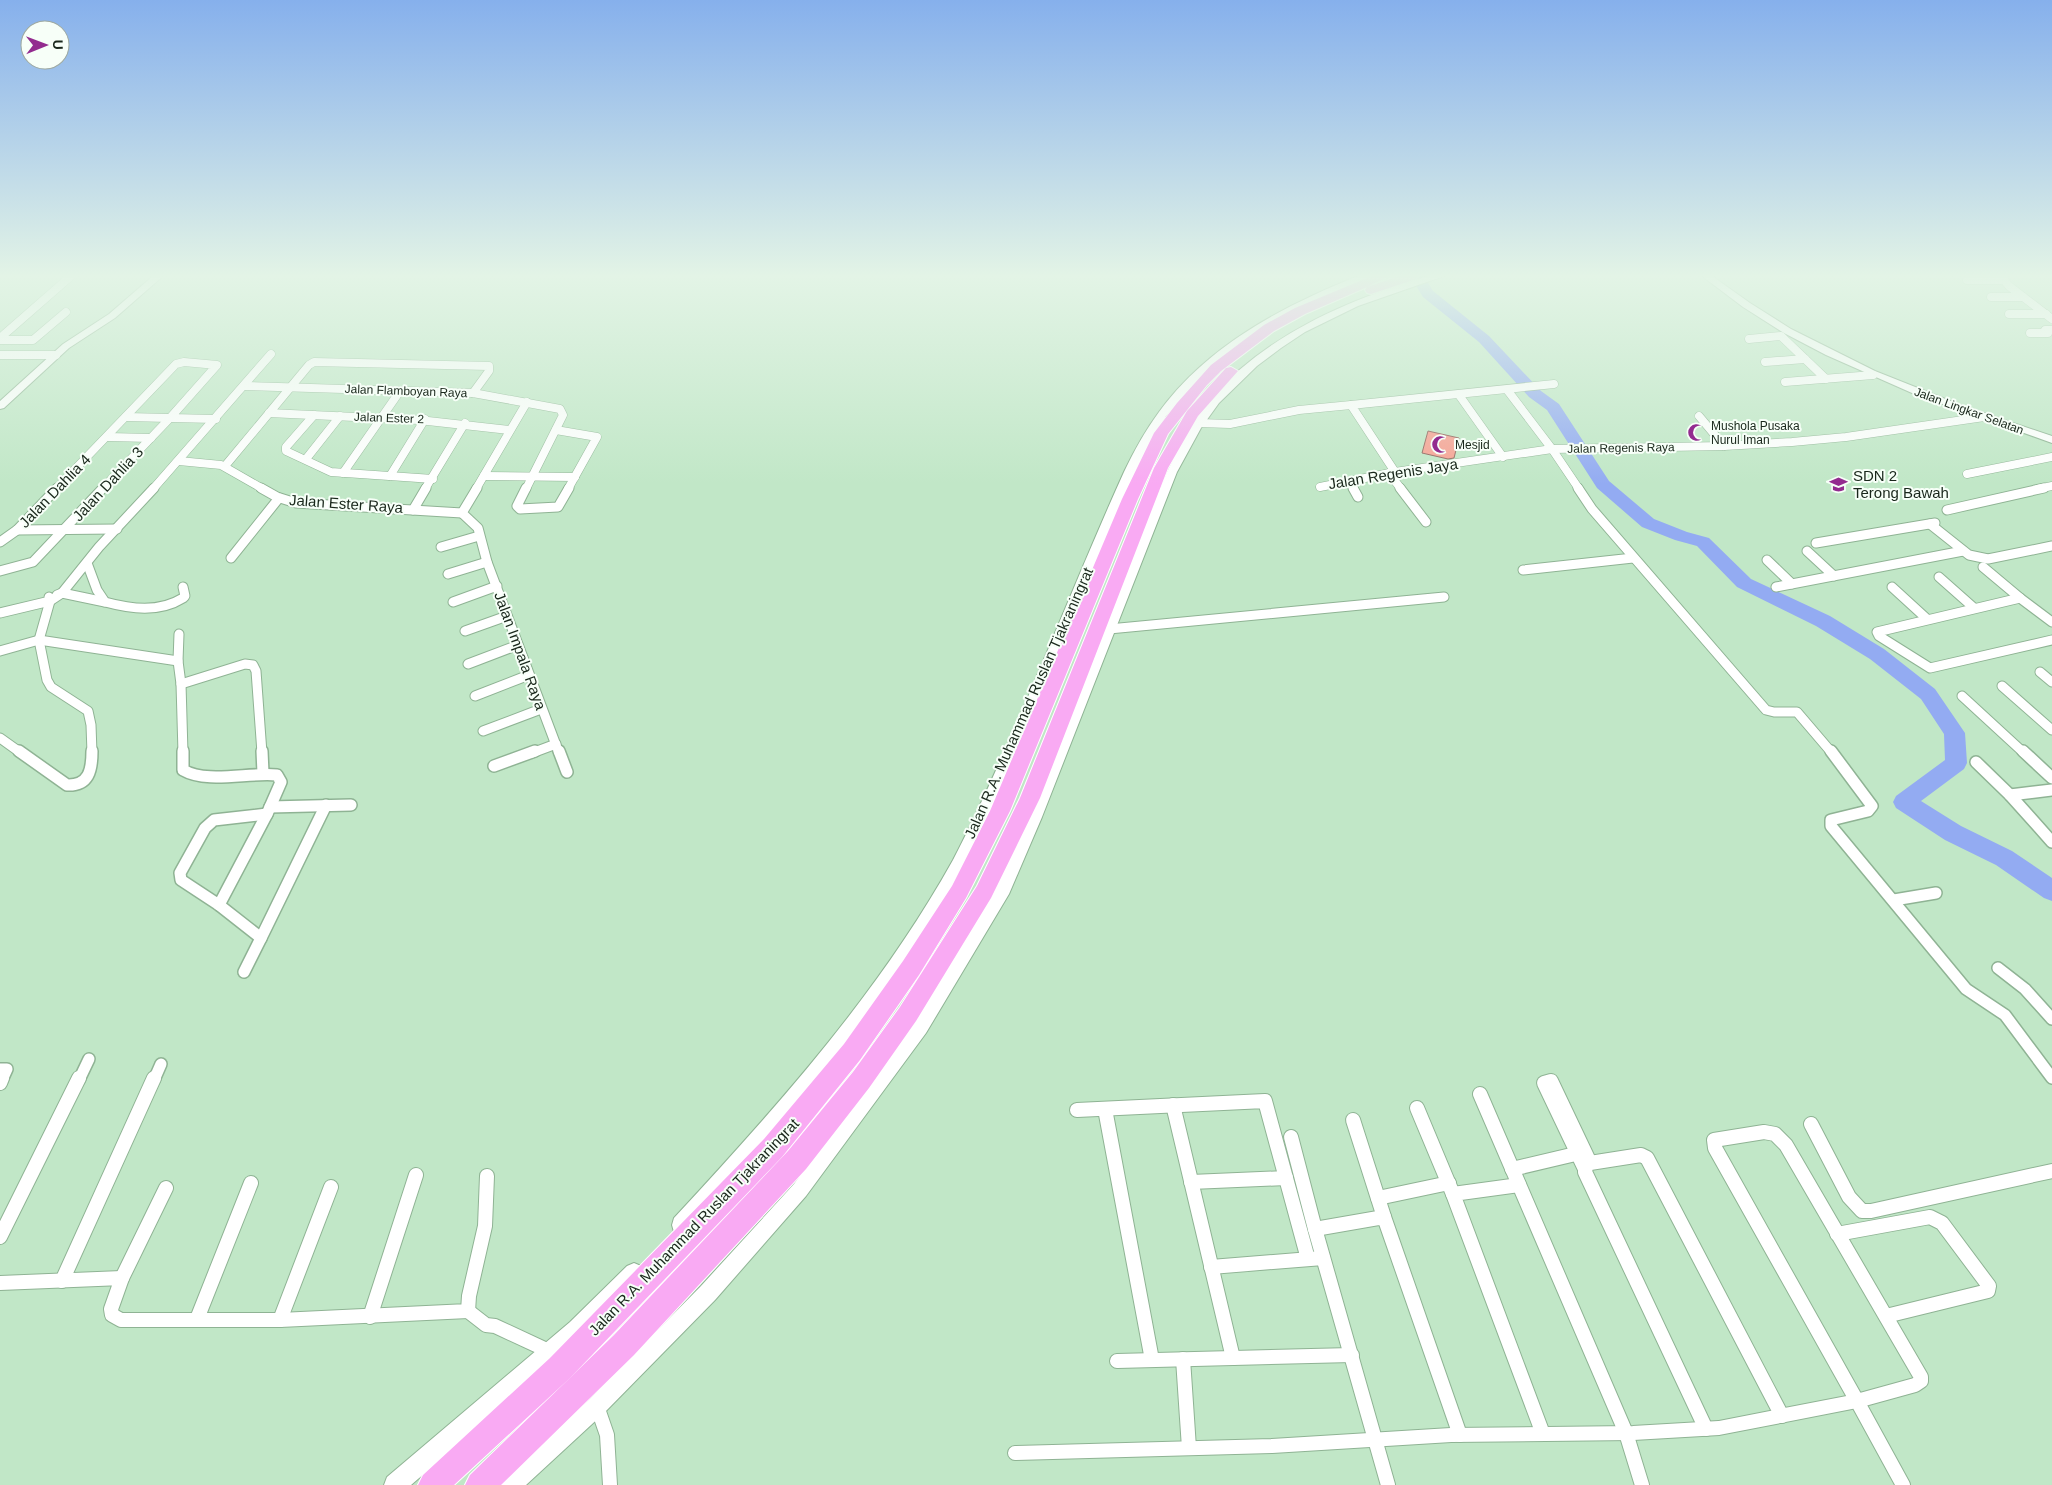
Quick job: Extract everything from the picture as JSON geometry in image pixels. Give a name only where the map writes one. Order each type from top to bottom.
[{"type":"highway","name":"Jalan R.A. Muhammad Ruslan Tjakraningrat","points":[[433,1485],[560,1368],[773,1148],[852,1052],[912,968],[959,892],[1000,811],[1130,498],[1161,432],[1202,382],[1216,368],[1246,345]]},
{"type":"highway","name":"Jalan R.A. Muhammad Ruslan Tjakraningrat","points":[[480,1485],[624,1345],[797,1160],[860,1080],[908,1014],[984,892],[1030,798],[1161,468],[1192,414],[1229,373],[1265,345]]},
{"type":"street","points":[[0,406],[56,355],[70,345]]},
{"type":"street","name":"Jalan R.A. Muhammad Ruslan Tjakraningrat","points":[[396,1485],[577,1329],[676,1231],[793,1100],[894,965],[951,877],[989,800],[1136,460],[1172,401],[1190,381],[1231,345]]},
{"type":"street","name":"Jalan R.A. Muhammad Ruslan Tjakraningrat","points":[[510,1485],[598,1406],[708,1293],[800,1190],[920,1028],[1001,894],[1035,817],[1161,498],[1186,445],[1214,401],[1243,372],[1279,345]]},
{"type":"street","points":[[1791,345],[1826,379]]},
{"type":"street","name":"Jalan Lingkar Selatan","points":[[1812,345],[1873,374],[2052,440]]},
{"type":"street","points":[[0,613],[49,599],[62,593],[117,529],[180,461],[272,354]]},
{"type":"street","points":[[0,355],[56,355]]},
{"type":"street","points":[[1765,362],[1805,359]]},
{"type":"street","name":"Jalan Dahlia 4","points":[[0,542],[17,530],[176,364],[184,362],[217,365],[170,418]]},
{"type":"street","points":[[224,466],[312,363],[490,367],[473,393]]},
{"type":"street","points":[[1785,382],[1873,374]]},
{"type":"street","points":[[1199,423],[1230,424],[1306,408],[1459,395],[1554,384]]},
{"type":"street","name":"Jalan Flamboyan Raya","points":[[244,386],[473,393],[560,409],[563,415],[556,430]]},
{"type":"street","points":[[1508,390],[1552,449],[1592,509],[1766,710],[1772,712],[1792,710],[1797,712],[1853,779],[1871,804],[1871,809],[1831,820],[1830,824],[1966,989],[2004,1014],[2052,1078]]},
{"type":"street","points":[[343,473],[400,391]]},
{"type":"street","points":[[1459,395],[1503,457]]},
{"type":"street","points":[[441,547],[479,532],[462,513],[527,402]]},
{"type":"street","points":[[1351,405],[1392,473],[1426,522]]},
{"type":"street","name":"Jalan Ester 2","points":[[269,413],[425,419],[509,430]]},
{"type":"street","points":[[314,415],[285,449],[329,471],[433,478]]},
{"type":"street","points":[[306,460],[340,416]]},
{"type":"street","points":[[1699,416],[1724,446]]},
{"type":"street","name":"Jalan Regenis Raya","points":[[1467,462],[1552,449],[1724,446],[1846,437],[1984,416]]},
{"type":"street","points":[[126,417],[216,419]]},
{"type":"street","name":"Jalan Dahlia 3","points":[[0,571],[33,562],[170,418]]},
{"type":"street","points":[[390,476],[425,419]]},
{"type":"street","points":[[413,510],[465,423]]},
{"type":"street","points":[[556,430],[597,436],[575,477],[559,505],[555,508],[518,509],[531,477],[556,430]]},
{"type":"street","points":[[108,436],[151,438]]},
{"type":"street","points":[[1968,474],[2052,456]]},
{"type":"street","name":"Jalan Ester Raya","points":[[180,461],[224,466],[279,498],[296,503],[462,513]]},
{"type":"street","name":"Jalan Regenis Jaya","points":[[1320,487],[1392,473],[1467,462]]},
{"type":"street","points":[[484,476],[575,477]]},
{"type":"street","points":[[1348,481],[1358,497]]},
{"type":"street","points":[[1947,510],[2052,486]]},
{"type":"street","points":[[231,558],[279,498]]},
{"type":"street","points":[[1816,543],[1933,523],[1969,555],[1988,559],[2052,546]]},
{"type":"street","points":[[17,530],[117,529]]},
{"type":"street","name":"Jalan Impala Raya","points":[[479,532],[487,562],[541,709],[567,772]]},
{"type":"street","points":[[1807,551],[1834,576]]},
{"type":"street","points":[[1776,587],[1963,551]]},
{"type":"street","points":[[1523,570],[1633,558]]},
{"type":"street","points":[[1767,560],[1792,584]]},
{"type":"street","points":[[448,574],[487,562]]},
{"type":"street","points":[[87,563],[96,590],[105,602]]},
{"type":"street","points":[[1983,567],[2052,622]]},
{"type":"street","points":[[1938,577],[1974,608]]},
{"type":"street","points":[[453,602],[496,586]]},
{"type":"street","points":[[62,593],[123,607],[150,610],[182,599],[184,596],[183,587]]},
{"type":"street","points":[[1892,587],[1927,619]]},
{"type":"street","points":[[1109,629],[1444,597]]},
{"type":"street","points":[[2020,598],[1877,632],[1879,636],[1930,668],[2052,640]]},
{"type":"street","points":[[0,607],[49,599]]},
{"type":"street","points":[[0,738],[67,785],[75,785],[82,782],[89,775],[92,755],[91,717],[84,707],[49,684],[39,640],[49,599]]},
{"type":"street","points":[[465,631],[507,616]]},
{"type":"street","points":[[179,634],[178,661],[181,684],[183,770],[186,774],[198,776],[263,773],[277,775],[281,782],[269,810],[220,906]]},
{"type":"street","points":[[0,651],[39,640],[178,661]]},
{"type":"street","points":[[468,664],[518,646]]},
{"type":"street","points":[[181,684],[245,664],[253,665],[256,671],[263,773]]},
{"type":"street","points":[[2040,672],[2052,682]]},
{"type":"street","points":[[475,696],[529,675]]},
{"type":"street","points":[[2002,686],[2052,730]]},
{"type":"street","points":[[1962,696],[2052,778]]},
{"type":"street","points":[[483,731],[541,709]]},
{"type":"street","points":[[494,766],[556,744]]},
{"type":"street","points":[[1976,762],[2010,795],[2052,842]]},
{"type":"street","points":[[2010,795],[2052,790]]},
{"type":"street","points":[[261,938],[220,906],[182,880],[180,873],[205,828],[214,820],[269,810],[351,805]]},
{"type":"street","points":[[244,972],[326,806]]},
{"type":"street","points":[[1894,900],[1936,893]]},
{"type":"street","points":[[1998,968],[2025,989],[2052,1019]]},
{"type":"street","points":[[0,1237],[89,1059]]},
{"type":"street","points":[[62,1281],[161,1064]]},
{"type":"street","points":[[0,1069],[7,1069],[0,1082]]},
{"type":"street","points":[[1584,1159],[1544,1083],[1551,1081],[1584,1159],[1706,1429]]},
{"type":"street","points":[[1480,1094],[1626,1433],[1642,1485]]},
{"type":"street","points":[[1077,1110],[1265,1101],[1308,1259]]},
{"type":"street","points":[[1173,1106],[1233,1358]]},
{"type":"street","points":[[1417,1108],[1451,1189],[1543,1434]]},
{"type":"street","points":[[1105,1109],[1152,1360]]},
{"type":"street","points":[[1354,1120],[1384,1218],[1460,1435]]},
{"type":"street","points":[[1811,1124],[1849,1196],[1862,1211],[1871,1211],[2052,1170]]},
{"type":"street","points":[[1015,1453],[1189,1448],[1460,1435],[1626,1433],[1706,1429],[1857,1401],[1915,1385],[1921,1380],[1886,1316],[1786,1145],[1775,1134],[1764,1132],[1714,1140],[1719,1155],[1857,1401],[1903,1485]]},
{"type":"street","points":[[1291,1137],[1323,1258],[1377,1440],[1388,1485]]},
{"type":"street","points":[[1512,1169],[1584,1159],[1641,1155],[1647,1158],[1782,1416]]},
{"type":"street","points":[[370,1317],[416,1175]]},
{"type":"street","points":[[468,1311],[469,1296],[485,1226],[487,1176]]},
{"type":"street","points":[[1191,1182],[1286,1178]]},
{"type":"street","points":[[197,1319],[251,1183]]},
{"type":"street","points":[[1378,1198],[1451,1189],[1519,1185]]},
{"type":"street","points":[[280,1320],[331,1187]]},
{"type":"street","points":[[166,1188],[122,1278],[111,1309],[112,1315],[121,1320],[280,1320],[468,1311],[486,1325],[495,1326],[550,1352]]},
{"type":"street","points":[[1315,1229],[1384,1218]]},
{"type":"street","points":[[1837,1234],[1934,1218],[1942,1223],[1989,1286],[1988,1291],[1886,1316]]},
{"type":"street","points":[[1212,1267],[1323,1258]]},
{"type":"street","points":[[0,1283],[122,1278]]},
{"type":"street","points":[[1117,1361],[1352,1355]]},
{"type":"street","points":[[1183,1359],[1189,1448]]},
{"type":"street","points":[[598,1406],[608,1435],[610,1485]]},
{"type":"building","name":"Mesjid","points":[[1428,431],[1459,438],[1454,458],[1448,459],[1422,453]]},
{"type":"waterway","points":[[1490,345],[1535,394],[1553,407],[1603,484],[1648,523],[1681,536],[1703,542],[1744,583],[1823,621],[1877,654],[1928,694],[1954,733],[1956,763],[1904,802],[1953,833],[2004,858],[2052,891]]},
{"type":"place","name":"Mushola Pusaka Nurul Iman","points":[[1697,433]]},
{"type":"place","name":"Mesjid","points":[[1441,445]]},
{"type":"place","name":"SDN 2 Terong Bawah","points":[[1839,485]]}]
